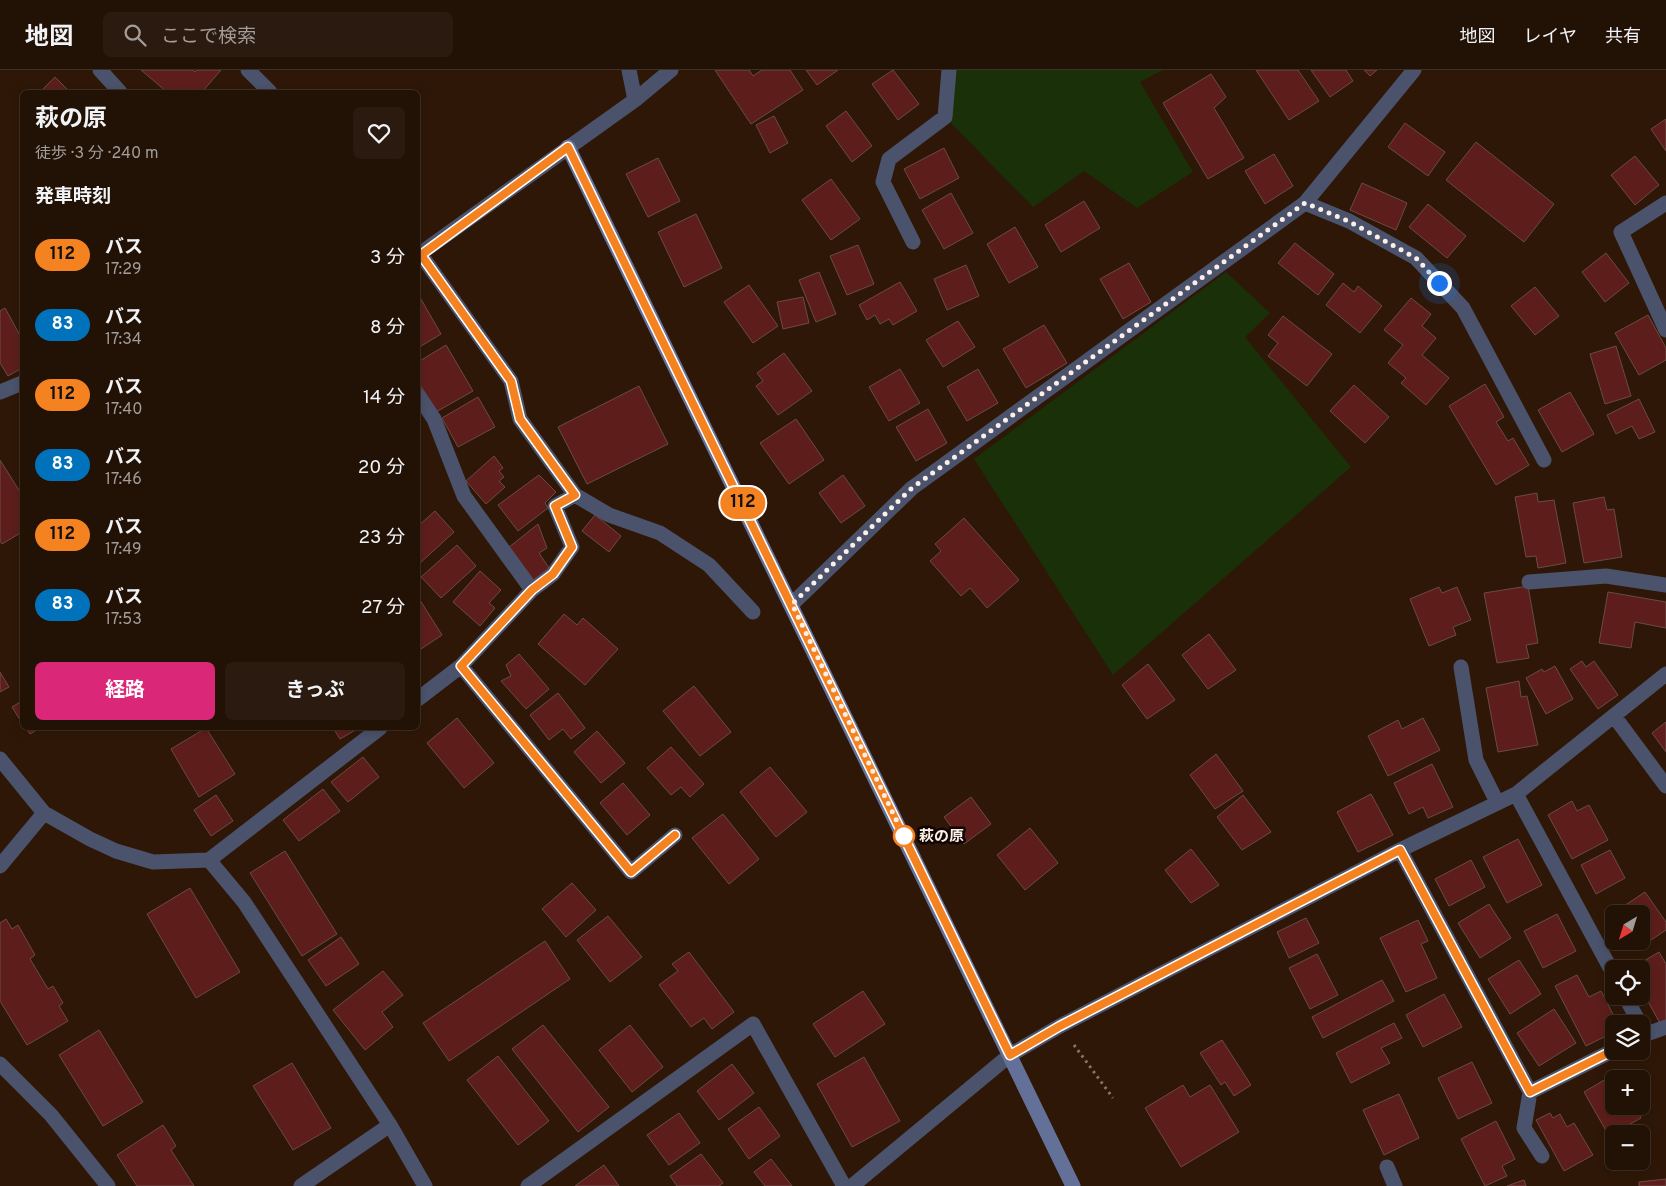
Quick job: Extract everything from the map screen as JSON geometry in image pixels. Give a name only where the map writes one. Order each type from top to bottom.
[{"type":"street","points":[[100,70],[118,90]]},
{"type":"street","points":[[629,70],[635,100]]},
{"type":"street","points":[[420,254],[635,100],[671,70]]},
{"type":"street","points":[[913,242],[883,182],[889,159],[945,117],[949,70]]},
{"type":"street","points":[[792,604],[912,488],[1305,203],[1414,70]]},
{"type":"street","points":[[255,72],[268,90]]},
{"type":"street","points":[[568,147],[792,604],[1073,1186]]},
{"type":"street","points":[[1305,203],[1348,221],[1416,258],[1463,308],[1544,460]]},
{"type":"street","points":[[1666,203],[1621,232],[1666,330]]},
{"type":"street","points":[[420,256],[511,381],[520,419],[575,495],[609,515],[660,533],[709,565],[754,612]]},
{"type":"street","points":[[0,392],[20,384]]},
{"type":"street","points":[[420,398],[434,419],[464,496],[532,590]]},
{"type":"street","points":[[420,697],[461,666],[532,590],[553,574],[572,547],[555,506],[575,495]]},
{"type":"street","points":[[1529,582],[1606,576],[1666,585]]},
{"type":"street","points":[[461,666],[631,872],[675,835]]},
{"type":"street","points":[[1461,666],[1476,760],[1497,802]]},
{"type":"street","points":[[852,1186],[1010,1055],[1060,1026],[1400,850],[1516,794],[1666,674]]},
{"type":"street","points":[[1614,716],[1666,786]]},
{"type":"street","points":[[0,759],[44,813],[90,839],[116,851],[153,862],[209,860],[377,730]]},
{"type":"street","points":[[1516,794],[1606,960]]},
{"type":"street","points":[[0,866],[44,813]]},
{"type":"street","points":[[1400,850],[1530,1092],[1524,1128],[1542,1156]]},
{"type":"street","points":[[209,860],[244,902],[390,1125],[425,1186]]},
{"type":"street","points":[[528,1186],[753,1024],[844,1186]]},
{"type":"street","points":[[1650,1029],[1666,1027]]},
{"type":"street","points":[[1530,1092],[1605,1054]]},
{"type":"street","points":[[0,1064],[51,1115],[108,1186]]},
{"type":"street","points":[[301,1186],[390,1125]]},
{"type":"street","points":[[1386,1167],[1395,1186]]},
{"type":"path","points":[[1060,1026],[1113,1098]]},
{"type":"green space","points":[[949,70],[1163,70],[1140,82],[1193,172],[1137,208],[1084,171],[1033,207],[945,117]]},
{"type":"green space","points":[[1226,272],[1270,313],[1245,337],[1351,467],[1113,675],[974,459]]},
{"type":"building","points":[[141,70],[193,70],[195,72],[197,70],[221,70],[204,90],[165,90]]},
{"type":"building","points":[[715,70],[749,70],[753,76],[762,70],[790,70],[803,90],[751,124]]},
{"type":"building","points":[[806,70],[838,70],[817,85]]},
{"type":"building","points":[[893,70],[919,104],[898,120],[872,84]]},
{"type":"building","points":[[1256,70],[1298,70],[1319,101],[1289,120]]},
{"type":"building","points":[[1311,70],[1346,70],[1353,81],[1330,97]]},
{"type":"building","points":[[1364,70],[1377,70],[1370,76]]},
{"type":"building","points":[[1211,74],[1226,97],[1214,108],[1244,158],[1208,179],[1163,103]]},
{"type":"building","points":[[55,77],[68,90],[42,90]]},
{"type":"building","points":[[846,111],[872,146],[852,162],[826,126]]},
{"type":"building","points":[[774,116],[788,143],[770,153],[756,125]]},
{"type":"building","points":[[1666,119],[1666,151],[1651,129]]},
{"type":"building","points":[[1405,123],[1445,152],[1428,176],[1388,147]]},
{"type":"building","points":[[1476,142],[1554,204],[1524,242],[1446,180]]},
{"type":"building","points":[[944,148],[959,178],[920,199],[904,169]]},
{"type":"building","points":[[1274,154],[1293,186],[1265,204],[1245,171]]},
{"type":"building","points":[[1635,156],[1659,185],[1635,205],[1611,175]]},
{"type":"building","points":[[658,158],[680,201],[648,217],[626,174]]},
{"type":"building","points":[[831,179],[860,219],[831,240],[802,200]]},
{"type":"building","points":[[1362,183],[1407,203],[1396,230],[1350,210]]},
{"type":"building","points":[[951,193],[973,233],[944,249],[922,210]]},
{"type":"building","points":[[1084,201],[1100,228],[1061,252],[1045,225]]},
{"type":"building","points":[[1428,204],[1466,236],[1447,258],[1409,227]]},
{"type":"building","points":[[696,214],[722,268],[684,287],[658,232]]},
{"type":"building","points":[[1015,227],[1038,267],[1009,283],[987,244]]},
{"type":"building","points":[[1295,243],[1334,274],[1318,295],[1278,263]]},
{"type":"building","points":[[858,245],[874,284],[847,295],[830,256]]},
{"type":"building","points":[[1606,253],[1629,283],[1605,302],[1582,272]]},
{"type":"building","points":[[1129,263],[1151,302],[1123,319],[1100,279]]},
{"type":"building","points":[[966,265],[979,296],[947,310],[934,279]]},
{"type":"building","points":[[819,272],[836,314],[816,322],[799,280]]},
{"type":"building","points":[[900,282],[917,311],[893,325],[889,319],[880,324],[875,315],[867,320],[859,305]]},
{"type":"building","points":[[1343,283],[1354,292],[1358,286],[1382,306],[1360,333],[1326,305]]},
{"type":"building","points":[[749,285],[778,326],[753,343],[724,302]]},
{"type":"building","points":[[1535,287],[1559,316],[1535,335],[1511,306]]},
{"type":"building","points":[[420,297],[441,334],[420,347]]},
{"type":"building","points":[[803,297],[809,323],[783,329],[777,302]]},
{"type":"building","points":[[1411,298],[1431,314],[1422,326],[1436,338],[1422,355],[1449,378],[1426,405],[1401,383],[1406,378],[1388,363],[1403,345],[1384,330]]},
{"type":"building","points":[[5,308],[20,335],[20,369],[8,376],[0,363],[0,311]]},
{"type":"building","points":[[1648,315],[1666,348],[1666,360],[1639,375],[1615,333]]},
{"type":"building","points":[[1283,316],[1332,354],[1307,386],[1268,356],[1278,343],[1268,335]]},
{"type":"building","points":[[958,321],[975,347],[943,367],[926,340]]},
{"type":"building","points":[[1044,325],[1067,363],[1026,388],[1003,349]]},
{"type":"building","points":[[446,345],[473,391],[436,412],[420,384],[420,361]]},
{"type":"building","points":[[1616,346],[1631,396],[1605,404],[1590,354]]},
{"type":"building","points":[[784,353],[812,391],[778,415],[756,386],[763,381],[757,373]]},
{"type":"building","points":[[900,369],[920,403],[889,421],[869,387]]},
{"type":"building","points":[[978,369],[998,403],[967,421],[947,387]]},
{"type":"building","points":[[1485,384],[1504,417],[1496,422],[1508,441],[1513,438],[1529,465],[1496,485],[1449,406]]},
{"type":"building","points":[[1354,385],[1389,417],[1365,443],[1330,411]]},
{"type":"building","points":[[639,386],[668,444],[587,484],[558,427]]},
{"type":"building","points":[[1570,392],[1594,434],[1562,452],[1538,410]]},
{"type":"building","points":[[478,397],[495,427],[458,447],[442,418]]},
{"type":"building","points":[[1639,399],[1655,432],[1639,439],[1632,426],[1616,434],[1607,415]]},
{"type":"building","points":[[928,409],[947,443],[916,461],[896,427]]},
{"type":"building","points":[[796,419],[824,460],[789,484],[760,443]]},
{"type":"building","points":[[494,456],[503,468],[499,471],[504,477],[499,481],[505,487],[486,504],[466,481]]},
{"type":"building","points":[[0,460],[20,492],[20,533],[2,544],[0,541]]},
{"type":"building","points":[[539,475],[556,492],[545,503],[548,508],[518,531],[498,505]]},
{"type":"building","points":[[843,475],[865,506],[841,523],[819,493]]},
{"type":"building","points":[[1537,493],[1538,502],[1554,500],[1566,563],[1538,568],[1536,556],[1526,557],[1515,497]]},
{"type":"building","points":[[1604,497],[1607,510],[1614,509],[1622,557],[1584,563],[1573,503]]},
{"type":"building","points":[[435,511],[454,532],[420,563],[420,524]]},
{"type":"building","points":[[595,515],[621,536],[609,552],[582,531]]},
{"type":"building","points":[[964,518],[1019,580],[987,608],[970,588],[961,596],[930,561],[941,551],[935,544]]},
{"type":"building","points":[[538,524],[547,548],[539,553],[549,568],[534,581],[508,548]]},
{"type":"building","points":[[457,545],[476,566],[441,598],[421,577]]},
{"type":"building","points":[[480,571],[501,590],[489,603],[495,608],[480,626],[453,602]]},
{"type":"building","points":[[1528,586],[1538,643],[1526,645],[1529,658],[1497,663],[1484,593]]},
{"type":"building","points":[[1439,587],[1442,593],[1457,587],[1471,620],[1453,627],[1456,635],[1429,646],[1410,599]]},
{"type":"building","points":[[1608,592],[1666,602],[1666,628],[1635,622],[1631,648],[1599,643]]},
{"type":"building","points":[[420,600],[442,635],[420,650]]},
{"type":"building","points":[[564,614],[577,625],[583,618],[618,649],[585,685],[538,644]]},
{"type":"building","points":[[1209,634],[1236,670],[1208,689],[1182,655]]},
{"type":"building","points":[[519,654],[549,689],[526,709],[501,681],[511,676],[506,665]]},
{"type":"building","points":[[1582,661],[1586,667],[1594,661],[1618,695],[1598,709],[1570,669]]},
{"type":"building","points":[[1148,664],[1175,700],[1147,719],[1122,685]]},
{"type":"building","points":[[1555,666],[1573,699],[1546,714],[1526,678],[1542,669],[1544,672]]},
{"type":"building","points":[[0,672],[9,687],[0,692]]},
{"type":"building","points":[[1519,681],[1521,697],[1527,696],[1538,745],[1498,752],[1486,688]]},
{"type":"building","points":[[694,686],[731,732],[700,756],[663,711]]},
{"type":"building","points":[[558,693],[585,728],[571,739],[563,729],[549,740],[530,715]]},
{"type":"building","points":[[20,702],[20,720],[12,707]]},
{"type":"building","points":[[457,718],[494,763],[464,788],[427,743]]},
{"type":"building","points":[[1423,718],[1440,750],[1388,776],[1368,736],[1398,720],[1402,729]]},
{"type":"building","points":[[1666,722],[1666,752],[1652,733]]},
{"type":"building","points":[[27,730],[37,730],[30,734]]},
{"type":"building","points":[[203,730],[207,730],[235,774],[199,797],[171,749]]},
{"type":"building","points":[[334,730],[356,730],[340,739]]},
{"type":"building","points":[[597,731],[625,763],[601,783],[574,752]]},
{"type":"building","points":[[671,747],[704,784],[690,797],[681,787],[671,795],[647,768]]},
{"type":"building","points":[[1216,754],[1243,791],[1215,809],[1190,775]]},
{"type":"building","points":[[363,757],[379,777],[348,802],[331,782]]},
{"type":"building","points":[[1432,764],[1453,807],[1428,818],[1423,807],[1409,814],[1394,783]]},
{"type":"building","points":[[770,767],[807,812],[776,837],[740,792]]},
{"type":"building","points":[[623,783],[650,815],[627,835],[600,803]]},
{"type":"building","points":[[323,789],[340,811],[299,841],[283,820]]},
{"type":"building","points":[[1371,794],[1393,835],[1358,852],[1337,812]]},
{"type":"building","points":[[216,795],[233,821],[211,836],[194,810]]},
{"type":"building","points":[[1243,795],[1271,832],[1242,850],[1217,817]]},
{"type":"building","points":[[971,797],[991,824],[964,844],[944,817]]},
{"type":"building","points":[[1572,801],[1577,811],[1589,805],[1608,840],[1572,859],[1548,815]]},
{"type":"building","points":[[723,814],[759,859],[729,884],[692,838]]},
{"type":"building","points":[[1030,828],[1058,863],[1025,890],[997,855]]},
{"type":"building","points":[[1518,839],[1542,885],[1507,903],[1483,857]]},
{"type":"building","points":[[1191,849],[1219,885],[1191,903],[1165,870]]},
{"type":"building","points":[[1610,850],[1625,878],[1596,894],[1581,865]]},
{"type":"building","points":[[285,851],[337,934],[302,956],[250,873]]},
{"type":"building","points":[[1471,860],[1485,887],[1449,906],[1435,879]]},
{"type":"building","points":[[572,883],[596,910],[566,937],[542,909]]},
{"type":"building","points":[[190,888],[240,972],[196,998],[147,914]]},
{"type":"building","points":[[1645,892],[1666,922],[1666,930],[1650,941],[1650,905],[1626,905]]},
{"type":"building","points":[[1489,904],[1511,938],[1480,958],[1458,923]]},
{"type":"building","points":[[1557,914],[1576,951],[1543,968],[1524,931]]},
{"type":"building","points":[[608,916],[642,957],[610,982],[577,940]]},
{"type":"building","points":[[1306,918],[1319,943],[1289,958],[1277,932]]},
{"type":"building","points":[[6,919],[12,929],[18,925],[35,955],[30,959],[48,989],[53,986],[63,1003],[59,1006],[68,1021],[27,1045],[0,1001],[0,923]]},
{"type":"building","points":[[1418,920],[1428,941],[1421,944],[1437,978],[1406,992],[1380,938]]},
{"type":"building","points":[[341,937],[359,964],[326,986],[308,960]]},
{"type":"building","points":[[545,941],[570,979],[449,1061],[423,1023]]},
{"type":"building","points":[[689,952],[734,1012],[712,1029],[704,1018],[691,1027],[659,985],[678,971],[672,964]]},
{"type":"building","points":[[1659,952],[1666,964],[1666,1023],[1661,1025],[1650,1005],[1650,960],[1645,960]]},
{"type":"building","points":[[1317,954],[1338,995],[1310,1009],[1289,968]]},
{"type":"building","points":[[1519,960],[1541,994],[1510,1014],[1488,979]]},
{"type":"building","points":[[383,971],[403,995],[382,1012],[393,1027],[365,1050],[333,1010]]},
{"type":"building","points":[[1577,975],[1589,997],[1601,991],[1605,999],[1605,1005],[1608,1005],[1613,1015],[1605,1015],[1605,1036],[1586,1046],[1555,986]]},
{"type":"building","points":[[1382,980],[1394,1001],[1323,1038],[1312,1017]]},
{"type":"building","points":[[863,991],[885,1024],[835,1057],[813,1024]]},
{"type":"building","points":[[1444,994],[1462,1027],[1423,1047],[1406,1015]]},
{"type":"building","points":[[1554,1009],[1576,1043],[1539,1066],[1517,1033]]},
{"type":"building","points":[[1394,1023],[1402,1038],[1381,1048],[1390,1063],[1351,1083],[1336,1053]]},
{"type":"building","points":[[543,1025],[609,1107],[578,1132],[512,1049]]},
{"type":"building","points":[[630,1025],[663,1067],[632,1092],[599,1050]]},
{"type":"building","points":[[99,1030],[143,1102],[103,1126],[59,1055]]},
{"type":"building","points":[[1222,1040],[1251,1085],[1234,1096],[1225,1082],[1221,1085],[1200,1053]]},
{"type":"building","points":[[498,1056],[549,1121],[518,1145],[467,1080]]},
{"type":"building","points":[[864,1057],[900,1121],[852,1147],[817,1084]]},
{"type":"building","points":[[1472,1062],[1492,1103],[1458,1119],[1438,1078]]},
{"type":"building","points":[[292,1063],[331,1128],[293,1150],[253,1086]]},
{"type":"building","points":[[732,1064],[754,1093],[719,1120],[697,1091]]},
{"type":"building","points":[[1605,1080],[1605,1115],[1640,1115],[1641,1118],[1629,1125],[1605,1125],[1605,1129],[1584,1092]]},
{"type":"building","points":[[1183,1085],[1190,1097],[1210,1085],[1239,1132],[1181,1167],[1145,1108]]},
{"type":"building","points":[[1399,1094],[1419,1138],[1384,1155],[1363,1110]]},
{"type":"building","points":[[759,1107],[780,1136],[749,1159],[728,1129]]},
{"type":"building","points":[[679,1113],[700,1143],[669,1165],[647,1135]]},
{"type":"building","points":[[1550,1113],[1553,1118],[1560,1114],[1567,1127],[1574,1123],[1593,1155],[1564,1171],[1536,1120]]},
{"type":"building","points":[[1496,1121],[1515,1159],[1502,1166],[1507,1176],[1485,1186],[1461,1139]]},
{"type":"building","points":[[163,1125],[176,1146],[171,1150],[194,1186],[137,1186],[117,1155]]},
{"type":"building","points":[[701,1154],[723,1183],[719,1186],[677,1186],[670,1176]]},
{"type":"building","points":[[771,1159],[792,1186],[765,1186],[754,1172]]},
{"type":"building","points":[[604,1165],[619,1186],[575,1186]]},
{"type":"building","points":[[1666,1179],[1666,1186],[1639,1186],[1639,1182]]},
{"type":"building","points":[[1524,1180],[1526,1186],[1507,1186]]},
{"type":"bus line","name":"112","points":[[675,835],[631,872],[461,666],[532,590],[553,574],[572,547],[555,506],[575,495],[520,419],[511,381],[421,255],[568,147],[1010,1055],[1060,1026],[1400,850],[1530,1092],[1605,1054]]},
{"type":"place","name":"萩の原","points":[[904,836]]},
{"type":"route","points":[[904,836],[792,604],[912,488],[1083,366],[1305,203],[1348,221],[1416,258],[1439,283]]}]
